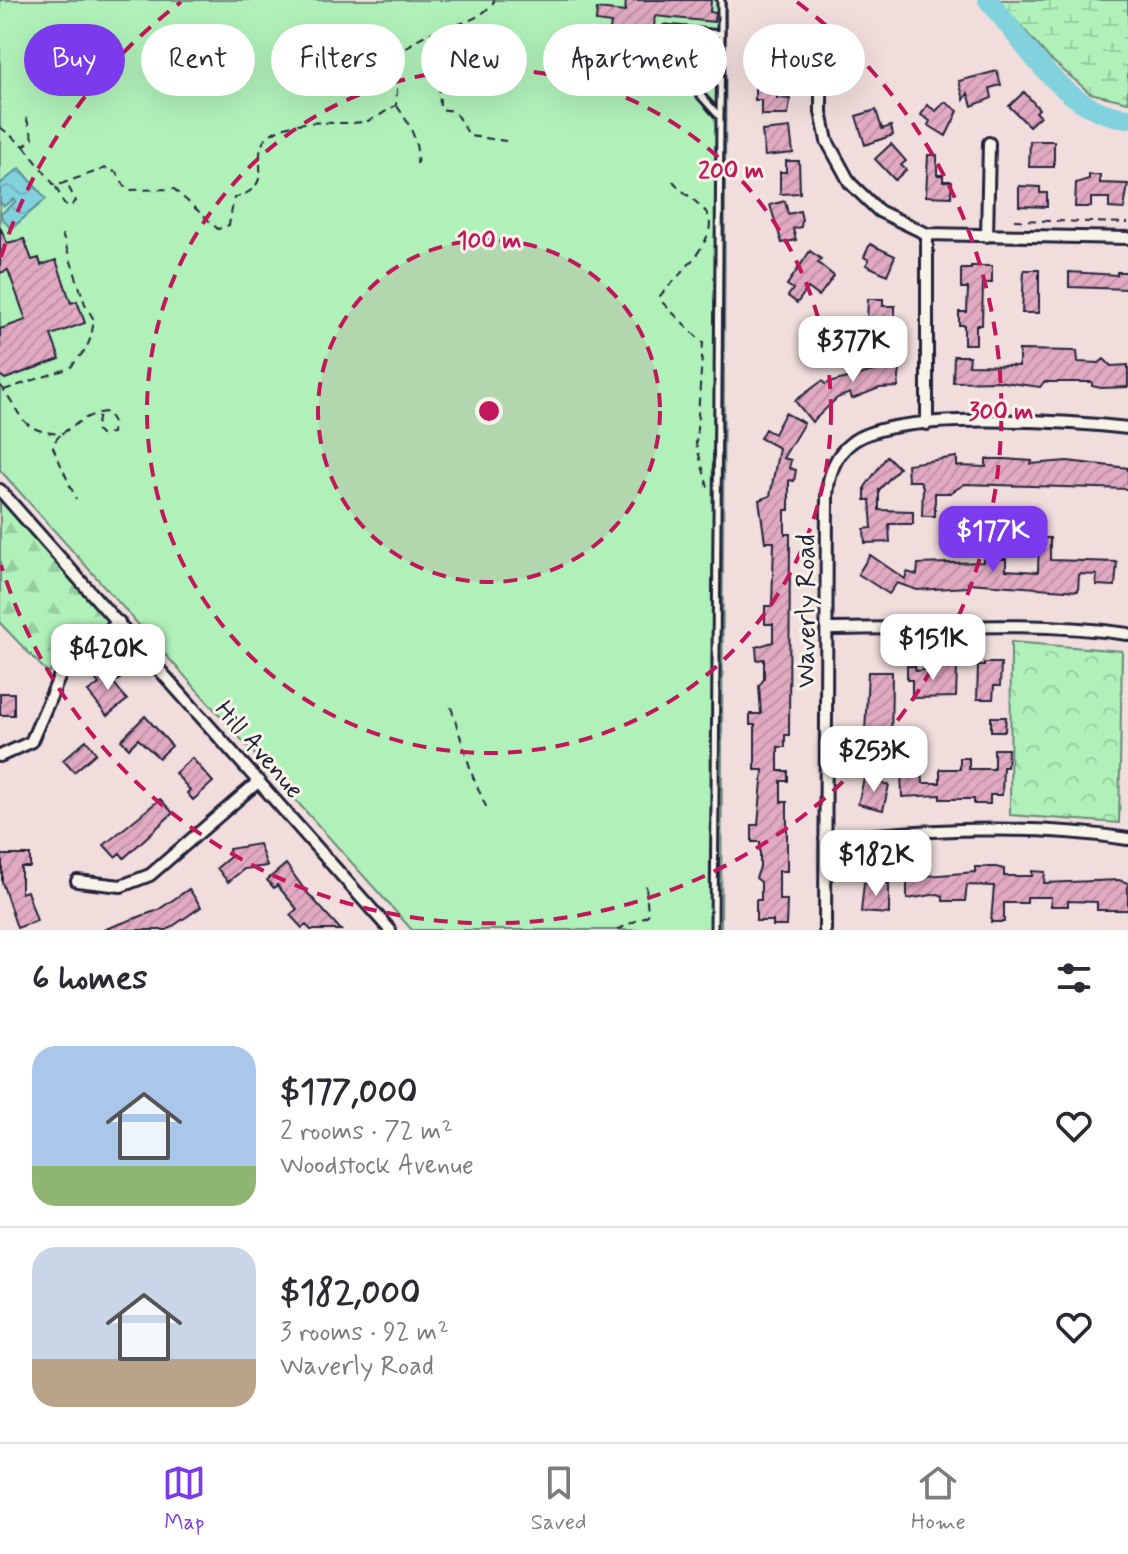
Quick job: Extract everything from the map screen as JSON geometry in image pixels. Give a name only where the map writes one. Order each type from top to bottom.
[{"type":"street","points":[[822,96],[823,126],[839,167],[863,198],[879,211],[927,234],[1128,238]]},
{"type":"street","points":[[987,236],[989,143]]},
{"type":"street","points":[[927,234],[927,424],[1014,422],[1128,428]]},
{"type":"street","name":"Waverly Road","points":[[825,930],[828,486],[834,464],[850,443],[875,430],[927,424]]},
{"type":"street","name":"Hill Avenue","points":[[0,490],[390,930]]},
{"type":"street","points":[[0,756],[31,742],[65,664],[119,622]]},
{"type":"street","points":[[827,629],[972,624],[1049,626],[1128,634]]},
{"type":"street","points":[[77,881],[121,886],[150,875],[259,781]]},
{"type":"street","points":[[825,839],[891,832],[1008,831],[1128,839]]},
{"type":"lane","points":[[721,0],[721,24]]},
{"type":"lane","points":[[701,96],[720,117]]},
{"type":"lane","points":[[714,930],[720,96]]},
{"type":"path","points":[[469,24],[495,0]]},
{"type":"path","points":[[405,52],[413,41],[421,37]]},
{"type":"path","points":[[397,96],[396,105],[412,128],[418,149],[417,164]]},
{"type":"path","points":[[440,96],[440,109],[454,111],[470,136],[506,141]]},
{"type":"path","points":[[55,186],[106,168],[117,173],[127,190],[174,189],[218,229],[229,225],[234,198],[253,193],[259,187],[260,150],[275,131],[302,123],[367,122],[396,105]]},
{"type":"path","points":[[24,146],[33,138],[26,117]]},
{"type":"path","points":[[0,127],[24,146],[55,186],[64,204],[70,207],[76,201],[65,182]]},
{"type":"path","points":[[673,181],[708,214],[711,226],[694,262],[660,296],[703,343],[696,444],[704,482]]},
{"type":"path","points":[[1014,220],[1128,223]]},
{"type":"path","points":[[4,390],[70,368],[86,349],[91,337],[94,320],[85,304],[62,234]]},
{"type":"path","points":[[0,385],[27,425],[35,431],[61,434]]},
{"type":"path","points":[[76,499],[52,445],[61,434],[84,418],[99,413],[107,412],[113,422],[112,433],[101,435],[96,430],[99,413]]},
{"type":"path","points":[[451,707],[473,777],[488,811]]},
{"type":"path","points":[[617,930],[648,915],[646,884]]},
{"type":"green space","points":[[0,0],[726,0],[726,24],[543,24],[543,96],[725,96],[721,930],[412,930],[0,470]]},
{"type":"green space","points":[[998,0],[1128,0],[1128,102],[1090,93],[1049,58]]},
{"type":"green space","points":[[0,497],[111,621],[48,673],[0,623]]},
{"type":"green space","points":[[1011,642],[1122,651],[1119,823],[1010,815]]},
{"type":"water","points":[[20,168],[46,199],[11,229],[0,215],[16,201],[14,199],[4,206],[0,202],[0,184]]},
{"type":"building","points":[[626,0],[711,0],[710,12],[715,13],[714,22],[655,16],[654,24],[596,21],[597,9],[625,12]]},
{"type":"building","points":[[997,71],[1001,85],[990,88],[992,98],[972,106],[968,93],[964,100],[959,81]]},
{"type":"building","points":[[1024,92],[1039,109],[1036,112],[1040,116],[1029,126],[1009,106]]},
{"type":"building","points":[[755,96],[790,99],[788,115],[761,115],[761,100],[755,100]]},
{"type":"building","points":[[945,102],[958,111],[946,136],[928,125],[930,121],[921,115],[927,105],[936,111]]},
{"type":"building","points":[[876,110],[882,129],[891,126],[893,135],[865,145],[856,116]]},
{"type":"building","points":[[790,128],[793,153],[765,156],[762,131]]},
{"type":"building","points":[[1030,141],[1054,141],[1054,167],[1029,167]]},
{"type":"building","points":[[891,144],[906,161],[901,165],[906,170],[895,180],[875,159]]},
{"type":"building","points":[[928,155],[937,155],[937,175],[943,175],[943,181],[952,181],[951,197],[926,196]]},
{"type":"building","points":[[786,161],[799,161],[800,193],[780,194],[780,172],[786,172]]},
{"type":"building","points":[[1089,175],[1100,175],[1100,183],[1128,184],[1124,209],[1109,208],[1109,198],[1091,198],[1091,207],[1075,207],[1076,183],[1089,179]]},
{"type":"building","points":[[1019,186],[1040,187],[1040,193],[1047,193],[1047,207],[1019,206]]},
{"type":"building","points":[[785,201],[788,214],[800,211],[802,220],[801,227],[793,229],[796,240],[782,243],[770,205]]},
{"type":"building","points":[[0,227],[7,243],[24,239],[32,260],[39,258],[41,265],[56,260],[71,303],[77,301],[85,323],[51,335],[60,359],[5,379],[0,375],[0,329],[26,320],[8,270],[0,273]]},
{"type":"building","points":[[870,244],[895,256],[887,275],[866,265],[869,260],[864,257]]},
{"type":"building","points":[[810,251],[821,259],[818,263],[834,276],[819,296],[808,288],[797,303],[788,296],[793,289],[787,285]]},
{"type":"building","points":[[971,266],[992,266],[992,283],[983,283],[982,325],[976,325],[976,344],[964,344],[964,325],[959,325],[959,312],[967,312],[968,288],[961,288],[961,269],[971,269]]},
{"type":"building","points":[[1024,270],[1039,270],[1039,313],[1022,313]]},
{"type":"building","points":[[1069,272],[1117,275],[1117,272],[1128,272],[1128,289],[1069,287]]},
{"type":"building","points":[[868,299],[883,299],[883,306],[895,306],[895,323],[867,322]]},
{"type":"building","points":[[882,343],[896,343],[900,369],[898,387],[879,388],[852,399],[850,393],[837,398],[812,422],[795,401],[822,381],[825,384],[881,369]]},
{"type":"building","points":[[1019,350],[1077,351],[1078,362],[1099,363],[1104,359],[1111,366],[1128,365],[1128,387],[1101,388],[1092,386],[1092,382],[1044,382],[1040,387],[997,381],[953,382],[954,356],[970,356],[969,365],[1019,366]]},
{"type":"building","points":[[785,413],[804,423],[783,458],[791,460],[789,468],[796,470],[794,481],[789,480],[789,510],[785,510],[785,534],[790,534],[789,735],[785,735],[785,747],[778,747],[778,771],[788,771],[788,781],[781,781],[781,802],[787,802],[787,871],[779,871],[779,900],[787,900],[786,926],[773,926],[773,921],[756,921],[756,900],[761,900],[761,882],[756,878],[760,867],[760,842],[752,842],[752,825],[758,825],[763,770],[755,770],[755,725],[750,725],[750,714],[761,714],[759,686],[764,679],[764,659],[757,660],[756,647],[773,642],[773,624],[765,624],[765,606],[772,606],[774,542],[765,542],[759,500],[770,496],[779,448],[760,438],[765,429],[774,434]]},
{"type":"building","points":[[887,456],[899,468],[879,490],[879,510],[913,511],[913,524],[889,524],[890,542],[865,543],[864,529],[872,528],[870,500],[865,500],[865,487]]},
{"type":"building","points":[[957,457],[957,466],[986,467],[986,459],[1005,459],[1032,461],[1031,464],[1067,461],[1128,468],[1128,489],[965,484],[950,493],[935,493],[935,516],[922,516],[923,487],[920,481],[908,481],[907,464]]},
{"type":"building","points":[[1039,538],[1050,538],[1050,560],[1117,562],[1115,586],[1096,585],[1097,575],[1079,574],[1078,591],[968,583],[968,587],[917,590],[897,583],[889,594],[858,574],[870,555],[905,579],[907,572],[917,575],[918,564],[983,562],[983,559],[1006,559],[1006,570],[1038,572]]},
{"type":"building","points":[[984,663],[1001,663],[1000,686],[994,686],[993,699],[977,699],[978,666],[984,666]]},
{"type":"building","points":[[907,666],[915,666],[916,671],[957,666],[956,697],[912,698],[912,680],[907,680]]},
{"type":"building","points":[[112,667],[121,678],[114,683],[127,700],[107,716],[88,692],[99,684],[96,680]]},
{"type":"building","points":[[868,672],[892,672],[891,753],[864,753]]},
{"type":"building","points":[[0,693],[14,693],[14,715],[0,715]]},
{"type":"building","points":[[145,716],[172,746],[159,758],[138,739],[129,748],[121,740]]},
{"type":"building","points":[[991,717],[1006,717],[1005,731],[991,731]]},
{"type":"building","points":[[86,740],[96,753],[74,772],[63,760]]},
{"type":"building","points":[[994,749],[1008,749],[1007,767],[1003,767],[1002,795],[990,795],[990,804],[974,804],[974,799],[940,799],[940,795],[902,797],[901,767],[922,766],[923,783],[940,783],[940,769],[960,769],[960,758],[969,758],[969,769],[994,769]]},
{"type":"building","points":[[192,758],[213,782],[193,800],[187,793],[190,790],[175,773]]},
{"type":"building","points":[[864,779],[889,785],[883,810],[858,804]]},
{"type":"building","points":[[160,799],[173,813],[124,858],[120,853],[115,857],[104,845]]},
{"type":"building","points":[[259,844],[267,866],[244,869],[228,882],[217,868],[230,857],[229,849]]},
{"type":"building","points":[[2,855],[30,855],[30,867],[21,867],[21,893],[27,891],[37,921],[17,928],[2,882]]},
{"type":"building","points":[[286,864],[341,930],[311,930],[306,925],[302,928],[290,915],[297,909],[277,885],[274,888],[267,880]]},
{"type":"building","points":[[928,867],[928,876],[975,872],[975,867],[996,867],[1004,869],[1004,876],[1032,876],[1032,871],[1045,872],[1044,883],[1119,880],[1128,883],[1128,910],[1097,910],[1097,902],[1068,901],[1068,906],[1051,906],[1051,897],[1027,897],[1027,903],[1004,903],[1004,922],[991,922],[994,886],[967,885],[965,901],[943,901],[943,896],[938,894],[907,899],[907,873],[914,873],[914,868]]},
{"type":"building","points":[[864,883],[889,883],[889,914],[861,912]]},
{"type":"building","points":[[189,889],[201,907],[167,930],[103,930],[158,910]]},
{"type":"waterway","points":[[988,0],[1032,56],[1066,91],[1105,114],[1128,118]]}]
